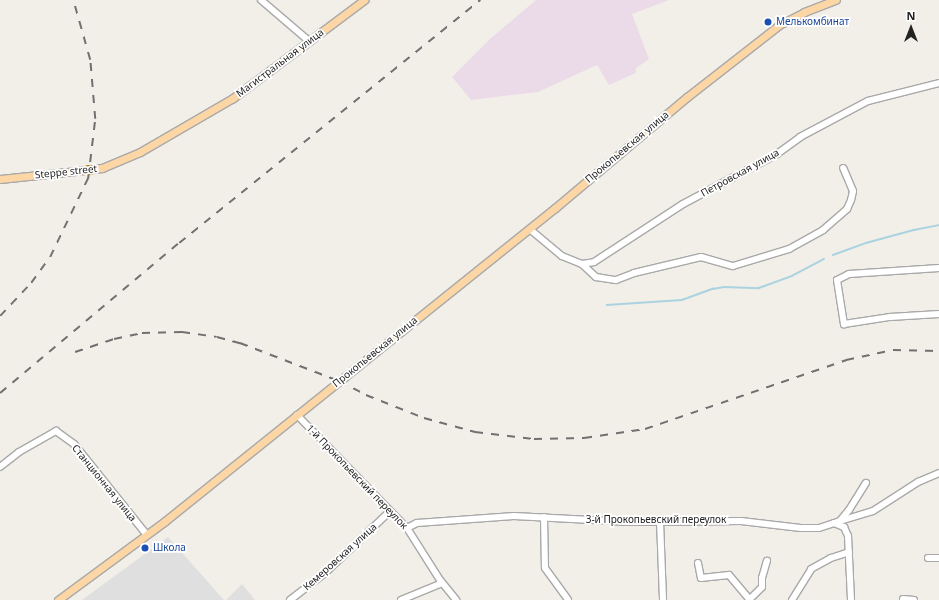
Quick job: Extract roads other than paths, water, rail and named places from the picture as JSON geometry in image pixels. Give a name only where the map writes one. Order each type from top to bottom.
[{"type":"main road","name":"Магистральная улица","points":[[193,122],[234,98],[364,0]]},
{"type":"main road","name":"Прокопьевская улица","points":[[58,600],[146,534],[297,415],[549,213],[687,97],[779,25],[804,12],[836,0]]},
{"type":"main road","name":"Steppe street","points":[[0,179],[102,168],[140,152],[193,122]]},
{"type":"street","points":[[261,0],[309,41]]},
{"type":"street","name":"Петровская улица","points":[[582,264],[594,262],[683,204],[777,154],[800,136],[868,101],[939,82]]},
{"type":"street","points":[[532,231],[562,256],[582,264],[596,277],[616,280],[634,273],[701,257],[733,266],[789,249],[823,230],[847,209],[852,200],[853,191],[843,168]]},
{"type":"street","points":[[939,268],[849,274],[837,280],[844,324],[890,317],[939,314]]},
{"type":"street","name":"1-й Прокопьевский переулок","points":[[297,415],[389,512],[407,528],[442,583],[456,600]]},
{"type":"street","name":"Станционная улица","points":[[0,467],[19,452],[56,430],[74,444],[146,534]]},
{"type":"street","name":"3-й Прокопьевский переулок","points":[[407,528],[416,523],[514,516],[602,521],[741,521],[801,528],[819,528],[873,512],[918,482],[939,473]]},
{"type":"street","points":[[851,600],[848,536],[844,527],[837,522],[849,510],[866,484]]},
{"type":"street","name":"Кемеровская улица","points":[[290,600],[325,573],[389,512]]},
{"type":"street","points":[[544,517],[545,568],[568,600]]},
{"type":"street","points":[[660,521],[663,600]]},
{"type":"street","points":[[792,600],[811,569],[831,558],[849,552]]},
{"type":"street","points":[[928,558],[939,558]]},
{"type":"street","points":[[698,563],[701,578],[729,576],[749,599],[762,588],[762,578],[767,561]]},
{"type":"street","points":[[401,600],[442,583]]},
{"type":"street","points":[[903,599],[914,600]]},
{"type":"waterway","points":[[833,255],[866,243],[939,225]]},
{"type":"waterway","points":[[607,305],[682,300],[713,289],[724,287],[759,288],[792,276],[824,259]]},
{"type":"railway","points":[[0,316],[31,283],[50,257],[88,178],[95,119],[90,60],[73,0]]},
{"type":"railway","points":[[0,393],[179,243],[480,0]]},
{"type":"railway","points":[[75,352],[114,339],[142,333],[182,332],[217,337],[240,343],[339,381],[366,395],[424,418],[475,432],[534,439],[584,438],[645,429],[846,360],[893,350],[939,351]]},
{"type":"place","name":"Мелькомбинат","points":[[768,22]]},
{"type":"place","name":"Школа","points":[[145,548]]}]
